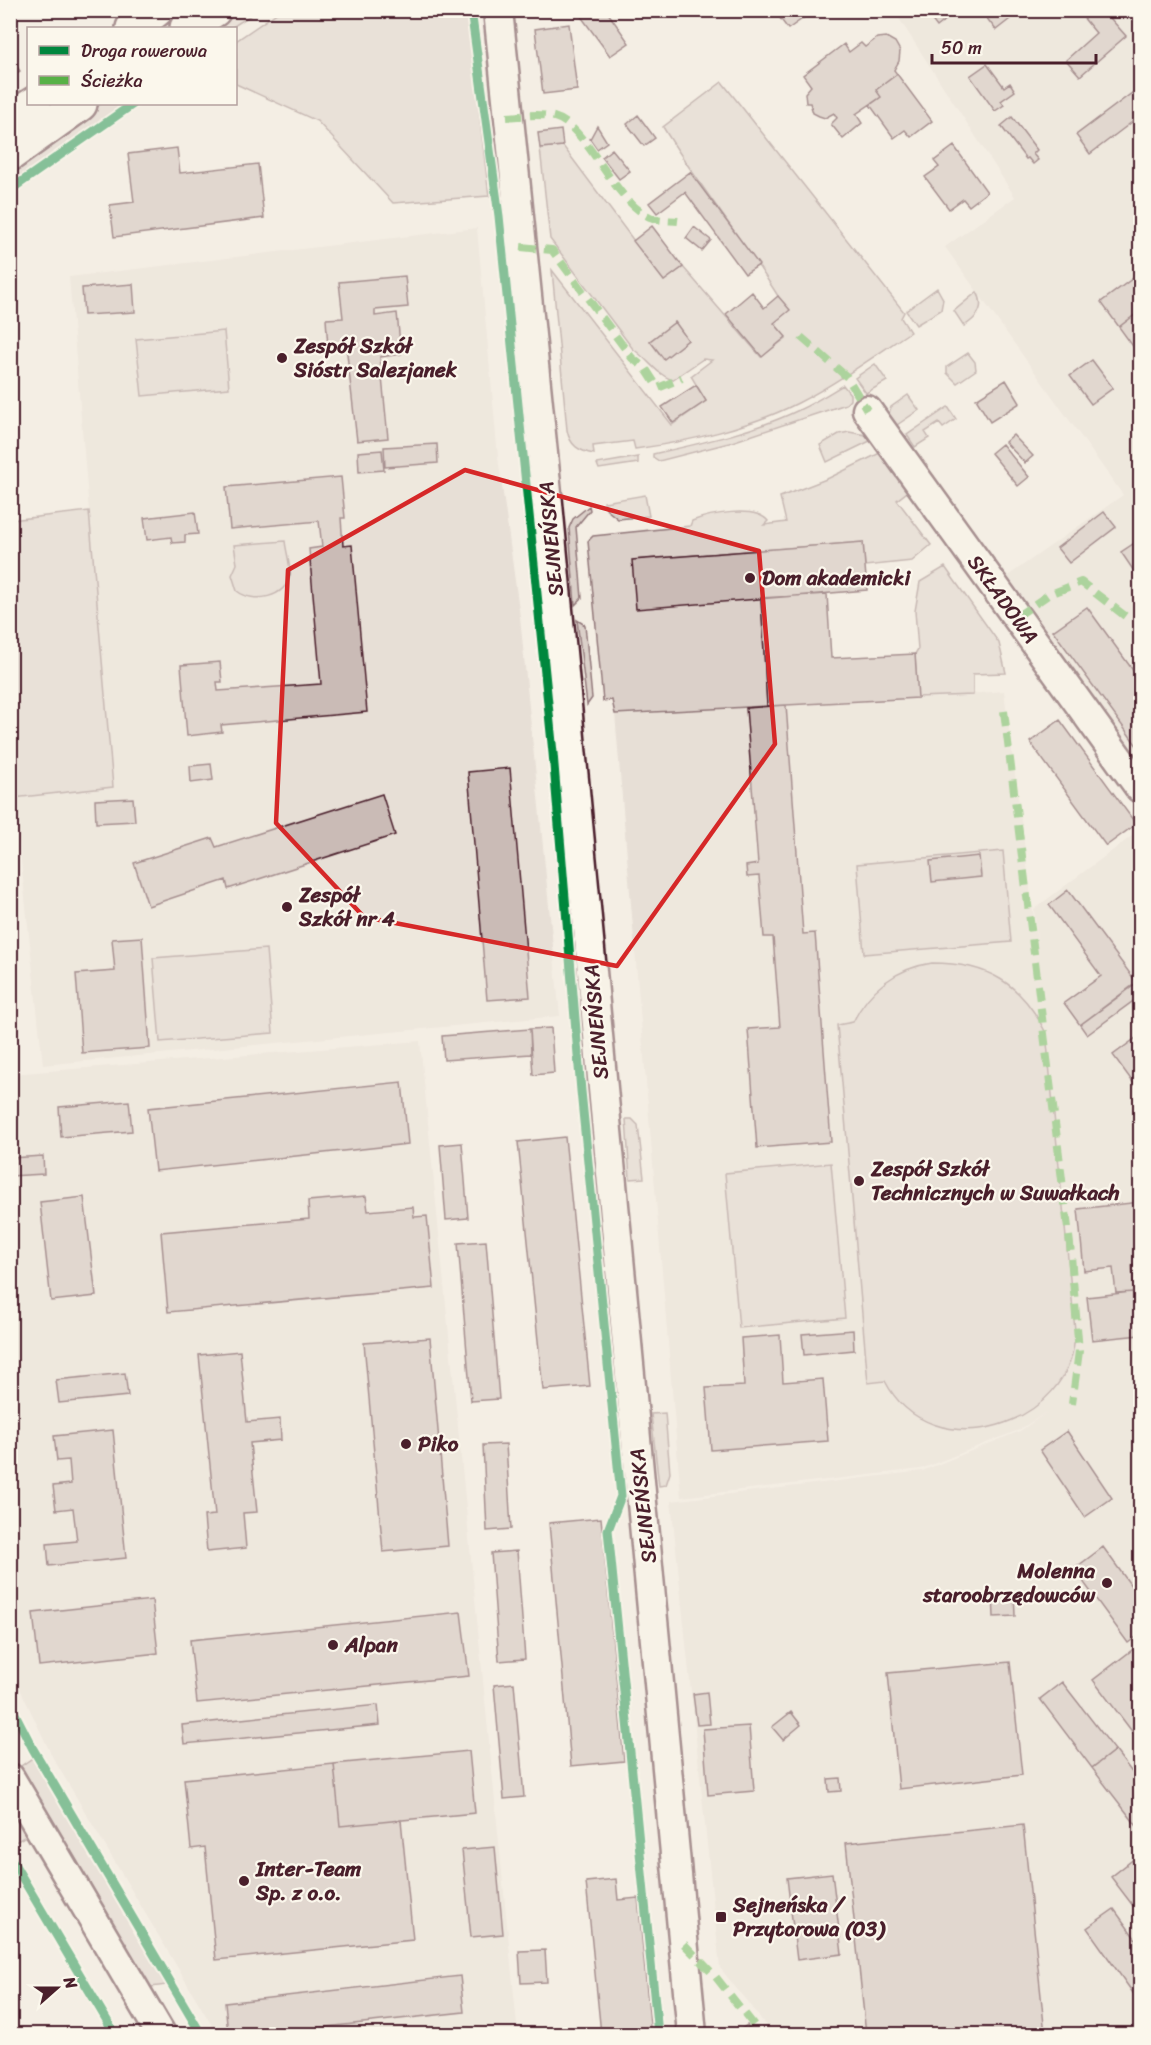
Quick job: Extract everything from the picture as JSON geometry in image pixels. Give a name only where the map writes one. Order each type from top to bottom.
[{"type":"main road","points":[[134,27],[156,10]]},
{"type":"main road","points":[[188,27],[214,10]]},
{"type":"main road","points":[[10,120],[32,105]]},
{"type":"main road","points":[[10,154],[79,105]]},
{"type":"street","name":"SEJNEŃSKA","points":[[498,10],[547,494],[692,2034]]},
{"type":"street","name":"SKŁADOWA","points":[[867,410],[1140,788]]},
{"type":"street","points":[[10,1778],[161,2034]]},
{"type":"highlighted area","points":[[465,470],[759,551],[775,744],[617,966],[364,917],[276,823],[288,570]]},
{"type":"shaded area","points":[[281,10],[464,11],[468,18],[489,196],[393,203],[317,121],[237,84],[237,40]]},
{"type":"shaded area","points":[[238,11],[257,11],[233,27],[211,27]]},
{"type":"shaded area","points":[[894,11],[1140,11],[1140,773],[1002,580],[1123,495],[945,247],[1015,197]]},
{"type":"shaded area","points":[[722,82],[904,312],[901,318],[910,332],[827,387],[780,412],[697,438],[655,446],[635,449],[633,441],[593,446],[594,454],[576,447],[570,440],[567,430],[552,270],[672,425],[706,401],[691,376],[712,360],[703,359],[672,380],[661,374],[633,349],[550,239],[540,148],[563,146],[664,281],[683,267],[761,357],[786,338],[774,323],[778,296],[663,127]],"holes":[[[675,322],[688,340],[663,359],[650,341]]]},
{"type":"shaded area","points":[[100,105],[124,105],[11,186],[11,172],[20,162]]},
{"type":"shaded area","points":[[477,228],[498,457],[520,617],[560,1016],[43,1065],[11,768],[10,520],[89,511],[69,277]]},
{"type":"shaded area","points":[[937,288],[943,299],[941,310],[916,325],[906,311]]},
{"type":"shaded area","points":[[977,292],[981,303],[979,312],[964,326],[954,311]]},
{"type":"shaded area","points":[[224,331],[229,388],[142,396],[136,339]]},
{"type":"shaded area","points":[[968,353],[975,362],[976,370],[957,383],[947,373],[947,367]]},
{"type":"shaded area","points":[[875,364],[887,381],[866,393],[855,378]]},
{"type":"shaded area","points":[[843,385],[850,394],[850,400],[846,404],[729,443],[659,461],[653,457],[653,454],[764,425],[805,407]]},
{"type":"shaded area","points":[[908,395],[919,410],[891,429],[887,420],[891,407]]},
{"type":"shaded area","points":[[948,407],[956,419],[943,428],[939,423],[925,432],[929,438],[915,447],[907,435]]},
{"type":"shaded area","points":[[849,432],[866,435],[872,440],[827,462],[820,445],[839,434]]},
{"type":"shaded area","points":[[884,451],[911,489],[897,500],[931,545],[912,561],[865,566],[863,542],[633,560],[761,598],[767,706],[615,714],[612,700],[603,701],[588,541],[593,536],[690,526],[692,521],[700,518],[732,512],[762,516],[768,521],[764,525],[786,522],[780,497],[829,478]]},
{"type":"shaded area","points":[[638,457],[638,463],[599,469],[597,464]]},
{"type":"shaded area","points":[[645,495],[649,516],[618,519],[607,510],[604,502]]},
{"type":"shaded area","points":[[589,506],[590,510],[576,527],[582,598],[575,605],[569,528],[573,519]]},
{"type":"shaded area","points":[[89,511],[113,787],[13,798],[10,768],[11,520]]},
{"type":"shaded area","points":[[285,541],[290,574],[283,589],[260,598],[237,591],[232,575],[237,564],[234,545]]},
{"type":"shaded area","points":[[945,567],[999,643],[1006,673],[973,674],[973,695],[917,697],[915,654],[918,649],[915,611],[920,582]]},
{"type":"shaded area","points":[[577,620],[585,625],[592,698],[587,705]]},
{"type":"shaded area","points":[[1004,691],[1038,948],[1034,909],[1140,830],[1140,2034],[773,2034],[720,1968],[671,1501],[922,1471],[1020,1431],[1047,1412],[1019,1430],[921,1469],[681,1497],[615,714],[918,698]]},
{"type":"shaded area","points":[[1003,851],[1011,942],[864,954],[857,864]]},
{"type":"shaded area","points":[[266,949],[273,1033],[160,1042],[153,958]]},
{"type":"shaded area","points":[[932,963],[970,967],[1001,979],[1026,1001],[1046,1033],[1075,1330],[1069,1363],[1052,1391],[1027,1412],[998,1425],[966,1430],[934,1424],[906,1409],[885,1381],[868,1383],[837,1025],[853,1022],[867,1000],[885,982],[907,970]]},
{"type":"shaded area","points":[[420,1041],[517,2025],[441,2034],[217,2034],[53,1758],[11,1670],[11,1074]]},
{"type":"shaded area","points":[[626,1119],[632,1119],[638,1125],[644,1178],[630,1179]]},
{"type":"shaded area","points":[[831,1163],[845,1318],[739,1328],[725,1173]]},
{"type":"shaded area","points":[[665,1413],[670,1473],[666,1485],[659,1486],[651,1414]]},
{"type":"shaded area","points":[[31,1759],[34,1760],[167,1985],[151,1987],[21,1766]]},
{"type":"shaded area","points":[[11,1810],[26,1836],[12,1844],[10,1841]]},
{"type":"building","points":[[606,10],[629,43],[610,56],[577,11]]},
{"type":"building","points":[[774,10],[806,10],[809,14],[788,29]]},
{"type":"building","points":[[924,10],[958,10],[937,27]]},
{"type":"building","points":[[984,10],[1009,10],[1014,16],[996,30],[982,12]]},
{"type":"building","points":[[1077,10],[1103,10],[1126,36],[1080,76],[1066,60],[1096,33]]},
{"type":"building","points":[[569,24],[577,90],[543,94],[535,29]]},
{"type":"building","points":[[886,37],[895,42],[900,51],[899,61],[894,70],[897,74],[876,90],[881,97],[856,114],[862,123],[843,139],[831,124],[837,118],[834,113],[825,118],[819,116],[813,113],[810,103],[806,103],[805,93],[811,86],[803,75],[844,44],[849,52],[861,43],[865,47],[877,38]]},
{"type":"building","points":[[10,57],[20,71],[10,77]]},
{"type":"building","points":[[987,64],[1004,87],[1010,83],[1015,91],[1001,101],[1004,105],[995,111],[970,76]]},
{"type":"building","points":[[897,74],[932,121],[911,137],[905,130],[894,138],[870,105],[881,97],[876,90]]},
{"type":"building","points":[[1140,87],[1140,116],[1090,154],[1076,135]]},
{"type":"building","points":[[638,115],[655,138],[644,146],[627,124]]},
{"type":"building","points":[[1012,117],[1037,150],[1033,154],[1038,160],[1033,164],[1028,158],[1026,159],[1001,126]]},
{"type":"building","points":[[597,126],[607,142],[597,149],[590,139]]},
{"type":"building","points":[[561,130],[563,146],[540,148],[538,133]]},
{"type":"building","points":[[954,146],[987,192],[969,206],[963,199],[949,209],[925,177],[939,167],[934,161]]},
{"type":"building","points":[[177,148],[180,173],[258,164],[264,218],[114,237],[110,205],[134,202],[128,154]]},
{"type":"building","points":[[612,149],[630,171],[619,179],[602,157]]},
{"type":"building","points":[[690,172],[759,265],[745,274],[685,192],[657,213],[649,203]]},
{"type":"building","points":[[652,226],[683,267],[664,281],[633,241]]},
{"type":"building","points":[[694,227],[711,240],[702,251],[686,238]]},
{"type":"building","points":[[1140,273],[1140,311],[1119,327],[1101,302]]},
{"type":"building","points":[[405,276],[408,307],[375,310],[375,316],[397,313],[401,354],[380,357],[388,438],[357,441],[346,345],[328,347],[326,319],[343,318],[339,282]]},
{"type":"building","points":[[133,284],[135,312],[84,315],[82,288]]},
{"type":"building","points":[[752,292],[764,308],[778,296],[790,310],[774,323],[786,337],[762,357],[726,314]]},
{"type":"building","points":[[1140,311],[1140,356],[1119,327]]},
{"type":"building","points":[[675,322],[688,340],[664,359],[650,341]]},
{"type":"building","points":[[1092,360],[1113,388],[1091,404],[1070,376]]},
{"type":"building","points":[[1006,380],[1020,403],[990,422],[976,399]]},
{"type":"building","points":[[696,385],[706,401],[673,423],[662,407]]},
{"type":"building","points":[[1013,435],[1033,456],[1025,463],[1005,442]]},
{"type":"building","points":[[437,444],[438,463],[385,467],[384,447]]},
{"type":"building","points":[[1002,444],[1029,477],[1018,486],[991,453]]},
{"type":"building","points":[[382,450],[384,470],[359,472],[358,452]]},
{"type":"building","points":[[341,477],[345,518],[341,518],[343,546],[352,545],[367,712],[221,725],[222,732],[187,736],[181,665],[220,662],[222,682],[217,682],[218,691],[321,684],[309,549],[322,547],[319,521],[230,529],[226,487]]},
{"type":"building","points":[[195,512],[198,534],[185,535],[185,542],[172,543],[171,537],[147,540],[144,518]]},
{"type":"building","points":[[1104,512],[1116,527],[1069,563],[1057,548]]},
{"type":"building","points":[[1139,540],[1140,542],[1140,580],[1121,552]]},
{"type":"building","name":"Dom akademicki","points":[[863,542],[867,590],[636,609],[632,560]]},
{"type":"building","points":[[827,594],[831,658],[915,654],[918,698],[767,706],[761,598]]},
{"type":"building","points":[[1087,607],[1140,680],[1140,750],[1053,631]]},
{"type":"building","points":[[786,705],[803,934],[815,933],[831,1142],[757,1148],[748,1029],[780,1027],[773,937],[764,937],[759,876],[747,877],[746,866],[758,864],[746,708]]},
{"type":"building","points":[[1060,720],[1136,824],[1106,846],[1030,742]]},
{"type":"building","points":[[211,764],[213,780],[191,783],[190,766]]},
{"type":"building","points":[[510,768],[530,997],[487,1000],[468,772]]},
{"type":"building","points":[[382,794],[395,835],[228,889],[226,880],[148,906],[134,863],[212,838],[216,847]]},
{"type":"building","points":[[133,798],[135,821],[96,823],[95,800]]},
{"type":"building","points":[[979,856],[981,877],[932,882],[930,861]]},
{"type":"building","points":[[1068,890],[1137,983],[1080,1025],[1064,1003],[1101,976],[1049,905]]},
{"type":"building","points":[[142,937],[150,1048],[82,1053],[76,974],[115,971],[112,939]]},
{"type":"building","points":[[1140,980],[1140,996],[1087,1035],[1080,1025]]},
{"type":"building","points":[[551,1028],[554,1073],[533,1075],[530,1029]]},
{"type":"building","points":[[530,1029],[531,1054],[444,1060],[442,1036]]},
{"type":"building","points":[[1140,1035],[1140,1092],[1113,1055]]},
{"type":"building","points":[[402,1082],[408,1144],[155,1171],[148,1108]]},
{"type":"building","points":[[129,1101],[132,1131],[61,1137],[59,1107]]},
{"type":"building","points":[[565,1137],[590,1386],[543,1390],[518,1142]]},
{"type":"building","points":[[462,1143],[468,1218],[446,1220],[440,1145]]},
{"type":"building","points":[[43,1156],[44,1174],[10,1176],[10,1158]]},
{"type":"building","points":[[366,1196],[368,1211],[413,1207],[414,1217],[427,1216],[434,1288],[168,1312],[161,1232],[309,1219],[308,1201]]},
{"type":"building","points":[[84,1197],[96,1296],[51,1301],[40,1202]]},
{"type":"building","points":[[1140,1202],[1140,1265],[1132,1266],[1134,1292],[1116,1293],[1113,1268],[1084,1271],[1078,1209]]},
{"type":"building","points":[[486,1241],[499,1399],[471,1401],[458,1243]]},
{"type":"building","points":[[1140,1291],[1140,1335],[1092,1340],[1087,1297]]},
{"type":"building","points":[[853,1330],[854,1350],[804,1355],[802,1334]]},
{"type":"building","points":[[780,1335],[783,1382],[823,1379],[828,1441],[711,1450],[706,1388],[744,1386],[741,1338]]},
{"type":"building","name":"Piko","points":[[430,1338],[448,1546],[383,1552],[364,1343]]},
{"type":"building","points":[[240,1351],[247,1422],[280,1419],[281,1440],[250,1443],[257,1512],[243,1513],[246,1548],[207,1552],[204,1516],[215,1515],[199,1355]]},
{"type":"building","points":[[125,1373],[128,1396],[59,1403],[56,1380]]},
{"type":"building","points":[[113,1430],[126,1558],[49,1566],[47,1544],[77,1541],[73,1508],[56,1510],[53,1486],[71,1484],[69,1460],[57,1461],[54,1436]]},
{"type":"building","points":[[1067,1431],[1112,1498],[1085,1517],[1040,1450]]},
{"type":"building","points":[[506,1444],[511,1529],[487,1531],[483,1445]]},
{"type":"building","points":[[601,1518],[624,1761],[571,1766],[549,1523]]},
{"type":"building","name":"Molenna staroobrzędowców","points":[[1103,1547],[1140,1598],[1140,1634],[1128,1643],[1074,1569]]},
{"type":"building","points":[[517,1551],[525,1659],[499,1661],[491,1553]]},
{"type":"building","points":[[1014,1593],[1015,1616],[994,1617],[993,1594]]},
{"type":"building","points":[[152,1600],[158,1653],[39,1666],[33,1613]]},
{"type":"building","points":[[461,1612],[469,1676],[197,1703],[190,1640]]},
{"type":"building","points":[[1140,1644],[1140,1742],[1093,1680]]},
{"type":"building","points":[[1010,1662],[1022,1775],[899,1789],[888,1673]]},
{"type":"building","points":[[1062,1682],[1115,1750],[1092,1768],[1040,1699]]},
{"type":"building","points":[[514,1683],[524,1797],[504,1799],[494,1685]]},
{"type":"building","points":[[707,1692],[710,1724],[697,1725],[693,1694]]},
{"type":"building","points":[[378,1705],[380,1725],[184,1744],[182,1725]]},
{"type":"building","points":[[791,1712],[801,1725],[783,1740],[772,1727]]},
{"type":"building","points":[[749,1726],[754,1791],[708,1795],[703,1729]]},
{"type":"building","points":[[1115,1750],[1140,1783],[1140,1830],[1092,1768]]},
{"type":"building","points":[[469,1751],[475,1813],[340,1826],[334,1764]]},
{"type":"building","points":[[334,1764],[340,1826],[401,1820],[413,1940],[216,1960],[205,1847],[191,1849],[184,1779]]},
{"type":"building","points":[[840,1778],[841,1791],[829,1792],[828,1779]]},
{"type":"building","points":[[1023,1825],[1045,2034],[866,2034],[846,1843]]},
{"type":"building","points":[[495,1847],[503,1934],[471,1937],[462,1850]]},
{"type":"building","points":[[1140,1854],[1140,1915],[1111,1877]]},
{"type":"building","points":[[832,1873],[842,1954],[797,1960],[787,1878]]},
{"type":"building","points":[[616,1879],[618,1900],[638,1898],[651,2034],[601,2034],[586,1882]]},
{"type":"building","points":[[1114,1909],[1140,1945],[1140,1999],[1138,2000],[1087,1928]]},
{"type":"building","points":[[545,1950],[547,1982],[521,1983],[519,1951]]},
{"type":"building","points":[[460,1976],[464,2012],[261,2034],[228,2034],[225,2003]]},
{"type":"building","points":[[747,2025],[754,2034],[734,2034]]},
{"type":"marked path","points":[[507,117],[543,115],[566,123],[578,134],[636,208],[653,218],[678,221]]},
{"type":"marked path","points":[[521,247],[552,250],[632,358],[646,369],[658,388],[682,378]]},
{"type":"marked path","points":[[801,337],[847,377],[867,410]]},
{"type":"marked path","points":[[1016,617],[1048,595],[1081,582],[1129,619]]},
{"type":"marked path","points":[[1004,711],[1070,1244],[1079,1351],[1072,1404]]},
{"type":"marked path","points":[[684,1944],[715,1976],[761,2034]]},
{"type":"cycle path","points":[[471,10],[499,216],[553,753],[581,1091],[621,1496],[608,1530],[658,2034]]},
{"type":"cycle path","points":[[10,190],[132,105]]},
{"type":"cycle path","points":[[10,1704],[33,1749],[201,2034]]},
{"type":"cycle path","points":[[10,1857],[115,2034]]},
{"type":"place","name":"Zespół Szkół Sióstr Salezjanek","points":[[282,358]]},
{"type":"place","name":"Dom akademicki","points":[[750,578]]},
{"type":"place","name":"Zespół Szkół nr 4","points":[[287,907]]},
{"type":"place","name":"Zespół Szkół Technicznych w Suwałkach","points":[[859,1181]]},
{"type":"place","name":"Piko","points":[[406,1444]]},
{"type":"place","name":"Molenna staroobrzędowców","points":[[1107,1583]]},
{"type":"place","name":"Alpan","points":[[333,1645]]},
{"type":"place","name":"Inter-Team Sp. z o.o.","points":[[244,1881]]},
{"type":"place","name":"Sejneńska / Przytorowa (03)","points":[[721,1917]]}]
